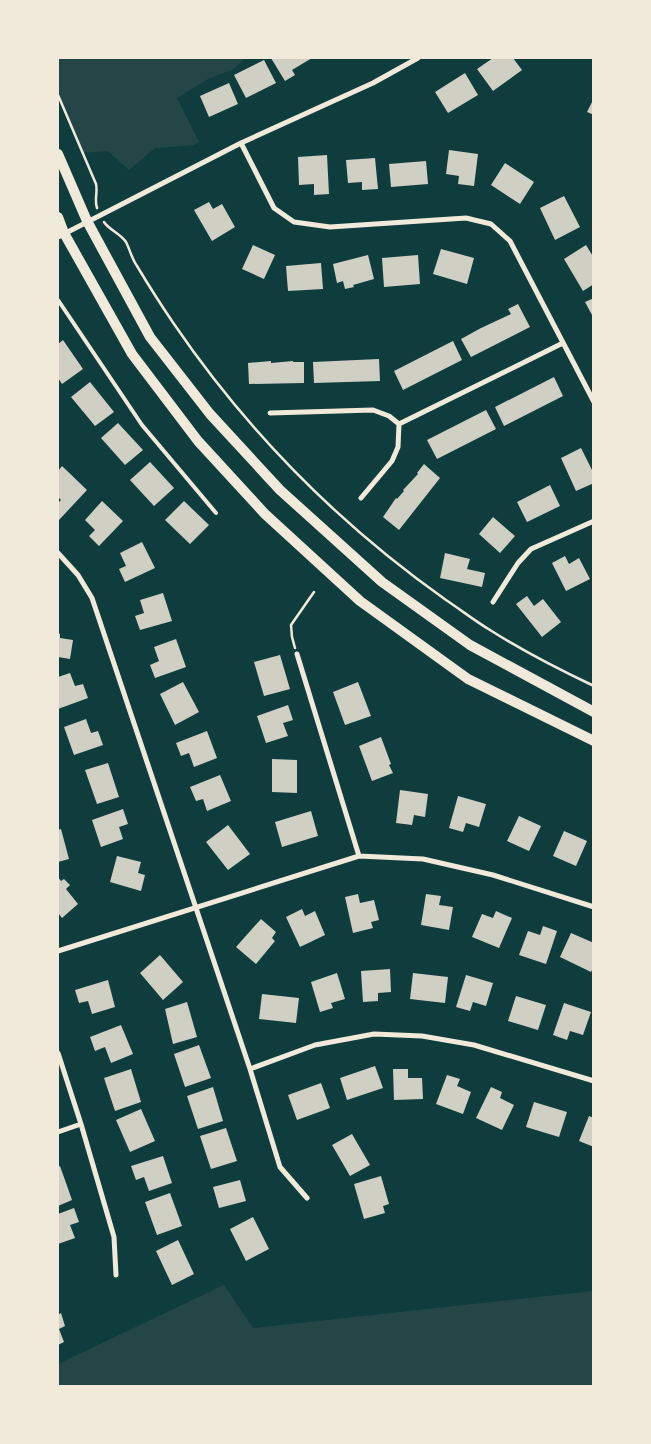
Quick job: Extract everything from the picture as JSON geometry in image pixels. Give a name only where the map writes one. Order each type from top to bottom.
[{"type":"main road","points":[[58,154],[87,221],[150,337],[210,414],[280,490],[382,582],[470,645],[594,712]]},
{"type":"main road","points":[[58,217],[61,235],[132,354],[198,441],[265,514],[360,601],[468,679],[594,741]]},
{"type":"street","points":[[61,235],[241,143],[373,83],[418,58]]},
{"type":"street","points":[[241,143],[274,208],[294,222],[330,227],[466,218],[491,224],[510,241],[594,402]]},
{"type":"street","points":[[399,424],[563,342]]},
{"type":"street","points":[[270,413],[373,410],[389,416],[399,424]]},
{"type":"street","points":[[361,498],[392,461],[398,447],[399,424]]},
{"type":"street","points":[[493,602],[518,562],[531,549],[594,521]]},
{"type":"street","points":[[58,554],[78,575],[92,598],[250,1069],[280,1167],[307,1198]]},
{"type":"street","points":[[297,654],[359,856]]},
{"type":"street","points":[[58,951],[359,856],[423,859],[493,875],[594,907]]},
{"type":"street","points":[[250,1069],[315,1045],[374,1034],[422,1036],[474,1045],[594,1081]]},
{"type":"street","points":[[58,1053],[114,1237],[116,1275]]},
{"type":"street","points":[[58,1132],[81,1124]]},
{"type":"lane","points":[[58,300],[142,425],[216,513]]},
{"type":"path","points":[[58,95],[96,184],[95,201],[100,215],[107,226],[120,234],[126,242],[136,264],[174,324],[219,385],[270,446],[322,498],[380,550],[424,584],[489,630],[551,665],[594,686]]},
{"type":"path","points":[[297,654],[292,637],[292,626],[314,592]]},
{"type":"shaded area","points":[[58,58],[245,58],[234,69],[208,79],[177,98],[199,142],[194,145],[155,148],[129,170],[108,151],[81,153],[58,97]]},
{"type":"shaded area","points":[[224,1285],[253,1328],[593,1291],[593,1386],[58,1386],[58,1364]]},
{"type":"building","points":[[271,58],[312,58],[292,70],[295,75],[285,81]]},
{"type":"building","points":[[493,58],[513,58],[522,70],[493,91],[477,69]]},
{"type":"building","points":[[264,60],[276,83],[246,98],[234,75]]},
{"type":"building","points":[[465,73],[478,95],[448,113],[435,92]]},
{"type":"building","points":[[229,83],[238,104],[209,117],[200,96]]},
{"type":"building","points":[[594,98],[594,115],[587,112]]},
{"type":"building","points":[[449,150],[478,154],[474,186],[458,184],[459,176],[446,174]]},
{"type":"building","points":[[327,155],[329,194],[314,195],[314,184],[299,185],[298,157]]},
{"type":"building","points":[[375,158],[378,189],[362,190],[362,182],[348,183],[346,160]]},
{"type":"building","points":[[426,161],[428,184],[391,187],[389,164]]},
{"type":"building","points":[[505,163],[534,182],[520,204],[491,185]]},
{"type":"building","points":[[564,196],[580,227],[555,240],[540,208]]},
{"type":"building","points":[[209,202],[213,209],[222,204],[235,227],[212,241],[194,210]]},
{"type":"building","points":[[253,245],[275,255],[264,279],[242,269]]},
{"type":"building","points":[[586,245],[594,258],[594,284],[583,291],[564,259]]},
{"type":"building","points":[[441,249],[474,258],[467,284],[433,274]]},
{"type":"building","points":[[368,255],[374,279],[345,289],[343,281],[337,283],[333,264]]},
{"type":"building","points":[[418,255],[420,284],[384,287],[382,258]]},
{"type":"building","points":[[321,263],[323,289],[288,291],[286,266]]},
{"type":"building","points":[[594,298],[594,314],[592,315],[585,302]]},
{"type":"building","points":[[518,304],[530,327],[471,357],[461,339],[511,314],[508,309]]},
{"type":"building","points":[[63,340],[83,369],[62,384],[58,378],[58,344]]},
{"type":"building","points":[[453,341],[462,360],[403,390],[394,371]]},
{"type":"building","points":[[379,359],[380,381],[314,383],[313,362]]},
{"type":"building","points":[[271,361],[271,363],[304,362],[304,383],[249,384],[248,363]]},
{"type":"building","points":[[554,377],[563,396],[504,426],[495,407]]},
{"type":"building","points":[[90,382],[114,412],[95,426],[71,397]]},
{"type":"building","points":[[486,410],[496,429],[437,459],[427,440]]},
{"type":"building","points":[[118,423],[143,450],[125,465],[101,438]]},
{"type":"building","points":[[581,448],[594,474],[594,483],[576,491],[561,458]]},
{"type":"building","points":[[150,462],[174,488],[154,506],[130,480]]},
{"type":"building","points":[[424,464],[440,478],[399,530],[383,517]]},
{"type":"building","points":[[62,466],[87,490],[59,520],[58,503],[61,500],[58,497],[58,471]]},
{"type":"building","points":[[550,485],[560,506],[527,522],[517,502]]},
{"type":"building","points":[[102,501],[123,521],[99,546],[89,536],[95,530],[85,520]]},
{"type":"building","points":[[184,501],[209,525],[190,544],[165,520]]},
{"type":"building","points":[[493,517],[515,536],[500,553],[479,534]]},
{"type":"building","points":[[142,542],[155,568],[125,582],[119,569],[126,566],[120,553]]},
{"type":"building","points":[[445,553],[470,559],[467,569],[485,573],[482,587],[440,578]]},
{"type":"building","points":[[565,556],[569,564],[579,558],[590,579],[566,591],[552,563]]},
{"type":"building","points":[[163,593],[172,621],[140,630],[135,616],[144,613],[140,600]]},
{"type":"building","points":[[527,596],[534,606],[543,599],[561,622],[542,637],[516,604]]},
{"type":"building","points":[[58,633],[60,638],[73,640],[70,659],[58,657]]},
{"type":"building","points":[[176,639],[186,667],[155,678],[150,665],[159,661],[154,647]]},
{"type":"building","points":[[280,655],[290,689],[264,696],[254,662]]},
{"type":"building","points":[[70,673],[75,686],[83,684],[88,698],[58,709],[58,677]]},
{"type":"building","points":[[183,682],[199,712],[175,725],[160,694]]},
{"type":"building","points":[[358,682],[371,716],[345,725],[333,692]]},
{"type":"building","points":[[288,705],[293,720],[283,723],[288,736],[266,743],[257,716]]},
{"type":"building","points":[[86,719],[91,733],[98,731],[103,745],[74,755],[64,727]]},
{"type":"building","points":[[207,731],[217,758],[194,767],[189,753],[181,756],[176,743]]},
{"type":"building","points":[[381,737],[393,773],[372,781],[359,746]]},
{"type":"building","points":[[272,759],[297,760],[297,793],[272,792]]},
{"type":"building","points":[[108,763],[119,797],[97,804],[85,770]]},
{"type":"building","points":[[220,775],[231,801],[207,811],[203,799],[196,801],[190,787]]},
{"type":"building","points":[[400,790],[428,794],[425,817],[414,815],[412,825],[396,823]]},
{"type":"building","points":[[458,796],[486,804],[479,827],[466,823],[463,832],[449,828]]},
{"type":"building","points":[[123,809],[128,824],[119,827],[123,839],[101,847],[92,820]]},
{"type":"building","points":[[311,811],[318,836],[282,847],[275,822]]},
{"type":"building","points":[[519,816],[541,826],[529,851],[507,841]]},
{"type":"building","points":[[228,825],[250,854],[228,870],[206,842]]},
{"type":"building","points":[[61,829],[69,859],[58,862],[58,830]]},
{"type":"building","points":[[564,831],[587,841],[576,866],[553,856]]},
{"type":"building","points":[[117,856],[141,862],[138,873],[145,875],[141,891],[110,882]]},
{"type":"building","points":[[58,877],[61,881],[64,879],[70,885],[66,889],[78,904],[62,918],[58,913]]},
{"type":"building","points":[[358,894],[360,903],[374,900],[379,920],[371,922],[373,928],[353,933],[345,897]]},
{"type":"building","points":[[426,894],[441,896],[439,905],[453,907],[449,930],[421,925]]},
{"type":"building","points":[[302,909],[305,916],[315,911],[325,935],[300,947],[286,917]]},
{"type":"building","points":[[496,911],[512,918],[499,948],[472,937],[482,914],[493,918]]},
{"type":"building","points":[[261,919],[276,932],[272,938],[275,941],[256,964],[236,947]]},
{"type":"building","points":[[543,926],[557,931],[546,964],[519,955],[528,931],[540,935]]},
{"type":"building","points":[[571,933],[594,943],[594,966],[591,972],[560,957]]},
{"type":"building","points":[[160,955],[183,982],[163,1000],[140,973]]},
{"type":"building","points":[[390,969],[391,992],[378,993],[378,1001],[363,1002],[361,971]]},
{"type":"building","points":[[337,973],[345,999],[331,1003],[333,1008],[320,1012],[311,982]]},
{"type":"building","points":[[413,973],[448,977],[445,1003],[410,999]]},
{"type":"building","points":[[466,975],[493,983],[486,1006],[473,1002],[470,1011],[456,1007]]},
{"type":"building","points":[[108,980],[115,1007],[92,1014],[88,1001],[79,1003],[75,990]]},
{"type":"building","points":[[262,994],[299,998],[296,1023],[259,1019]]},
{"type":"building","points":[[516,996],[546,1005],[538,1030],[508,1021]]},
{"type":"building","points":[[187,1002],[197,1037],[173,1044],[165,1009]]},
{"type":"building","points":[[564,1003],[591,1012],[583,1035],[570,1031],[567,1040],[553,1035]]},
{"type":"building","points":[[121,1025],[133,1054],[111,1063],[105,1047],[95,1051],[90,1037]]},
{"type":"building","points":[[199,1045],[211,1078],[185,1087],[174,1054]]},
{"type":"building","points":[[375,1066],[383,1088],[347,1100],[340,1078]]},
{"type":"building","points":[[131,1069],[141,1102],[115,1111],[104,1078]]},
{"type":"building","points":[[393,1069],[408,1069],[408,1078],[422,1078],[423,1099],[394,1100]]},
{"type":"building","points":[[447,1075],[460,1079],[457,1086],[471,1092],[463,1114],[436,1104]]},
{"type":"building","points":[[321,1083],[330,1108],[297,1120],[288,1095]]},
{"type":"building","points":[[213,1087],[223,1121],[198,1129],[187,1096]]},
{"type":"building","points":[[491,1087],[502,1092],[500,1098],[514,1105],[502,1130],[476,1118]]},
{"type":"building","points":[[534,1102],[567,1112],[559,1137],[526,1127]]},
{"type":"building","points":[[141,1109],[155,1141],[130,1152],[116,1120]]},
{"type":"building","points":[[589,1116],[594,1118],[594,1147],[579,1141]]},
{"type":"building","points":[[226,1128],[237,1161],[211,1169],[200,1136]]},
{"type":"building","points":[[352,1134],[370,1165],[350,1176],[332,1145]]},
{"type":"building","points":[[163,1156],[172,1183],[149,1191],[144,1177],[136,1180],[131,1166]]},
{"type":"building","points":[[60,1166],[72,1200],[58,1206],[58,1167]]},
{"type":"building","points":[[381,1176],[389,1204],[383,1206],[385,1213],[364,1219],[354,1184]]},
{"type":"building","points":[[240,1180],[246,1201],[219,1208],[213,1187]]},
{"type":"building","points":[[170,1193],[182,1226],[157,1235],[145,1202]]},
{"type":"building","points":[[74,1208],[79,1222],[70,1225],[75,1238],[58,1244],[58,1214]]},
{"type":"building","points":[[253,1217],[269,1249],[246,1261],[230,1229]]},
{"type":"building","points":[[178,1240],[194,1274],[172,1285],[156,1251]]},
{"type":"building","points":[[61,1313],[65,1326],[59,1329],[64,1342],[58,1345],[58,1315]]}]
